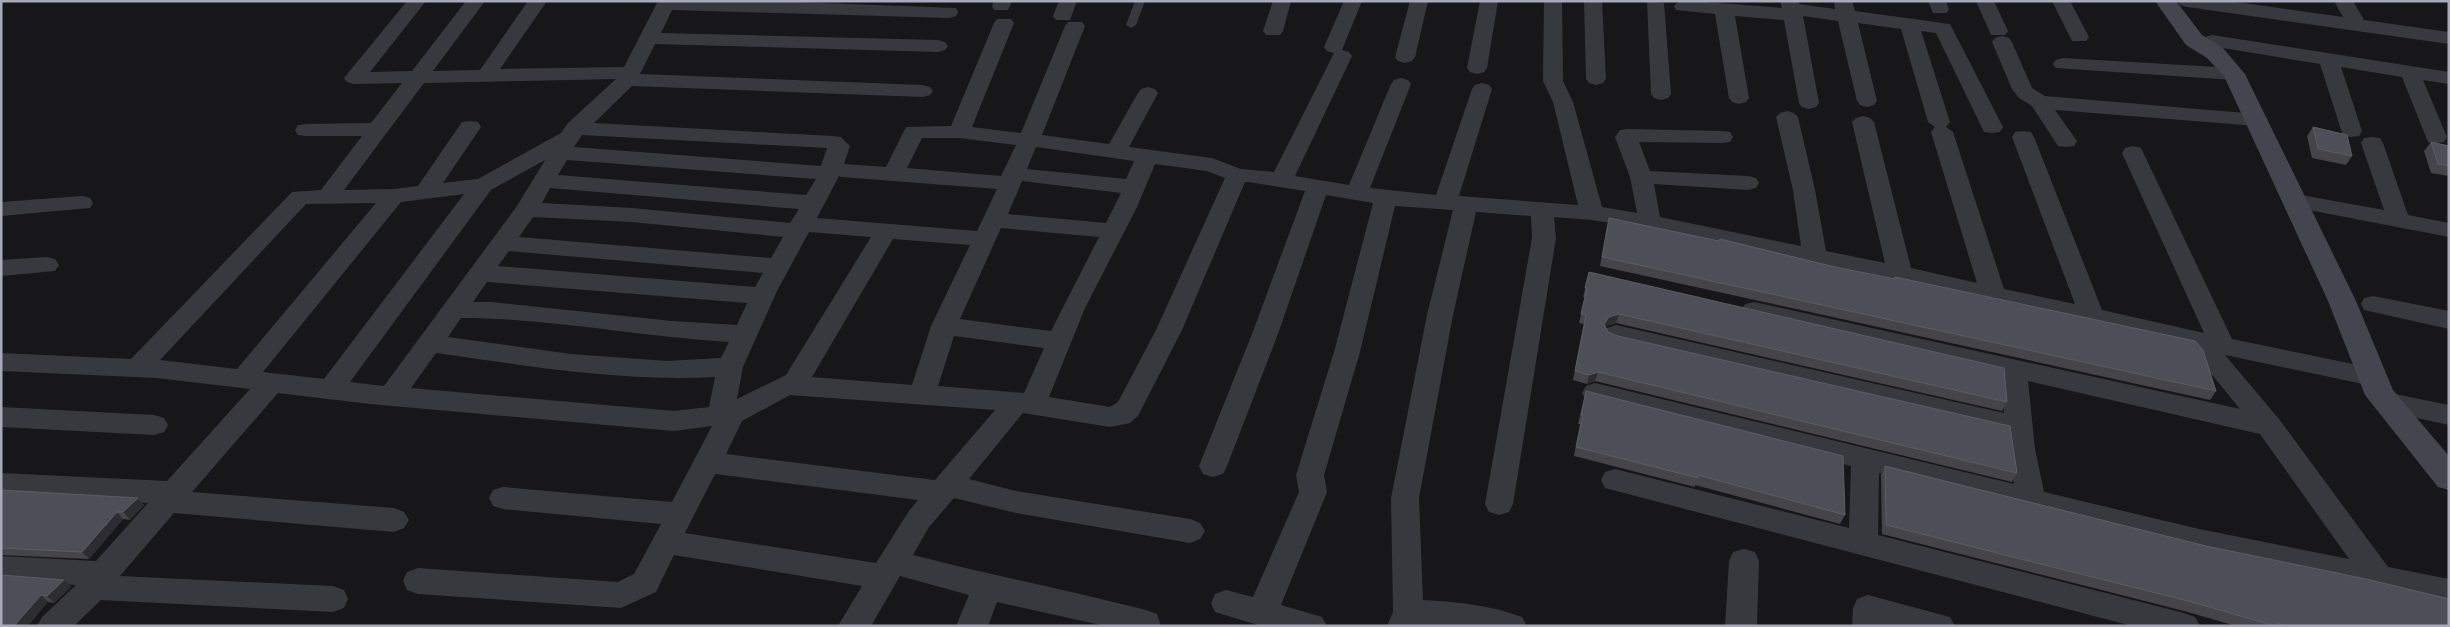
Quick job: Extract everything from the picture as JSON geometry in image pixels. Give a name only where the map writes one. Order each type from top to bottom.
[{"type":"street","points":[[417,1],[354,78],[418,78],[488,74],[629,76],[923,91]]},
{"type":"street","points":[[328,196],[476,1]]},
{"type":"street","points":[[488,74],[538,1]]},
{"type":"street","points":[[1273,31],[1282,1]]},
{"type":"street","points":[[1282,180],[1338,52],[1353,1]]},
{"type":"street","points":[[1405,57],[1419,1]]},
{"type":"street","points":[[1488,1],[1479,78],[1456,204],[1440,315],[1405,498],[1406,619],[1463,615],[1510,626]]},
{"type":"street","points":[[1553,1],[1553,81],[1563,102],[1592,213]]},
{"type":"street","points":[[1593,1],[1596,79]]},
{"type":"street","points":[[1892,1],[1903,22],[1941,127],[1993,294]]},
{"type":"street","points":[[1984,1],[2022,90],[2040,102],[2257,120]]},
{"type":"street","points":[[2061,1],[2079,36]]},
{"type":"street","points":[[2165,1],[2194,40],[2213,47],[2328,59],[2449,78]]},
{"type":"street","points":[[2182,1],[2234,74],[2342,301],[2380,395],[2449,478]]},
{"type":"street","points":[[2187,1],[2279,8],[2357,24],[2449,38]]},
{"type":"street","points":[[2344,1],[2357,24]]},
{"type":"street","points":[[391,396],[527,208],[568,140],[629,76],[666,2],[949,12]]},
{"type":"street","points":[[1660,94],[1648,2],[1724,9],[1844,8],[1903,22],[1943,28],[1992,127]]},
{"type":"street","points":[[1791,8],[1809,103]]},
{"type":"street","points":[[1844,8],[1900,274]]},
{"type":"street","points":[[1724,9],[1739,98]]},
{"type":"street","points":[[959,132],[1002,10]]},
{"type":"street","points":[[922,395],[944,326],[1029,140],[1069,14]]},
{"type":"street","points":[[648,38],[938,46]]},
{"type":"street","points":[[2328,59],[2351,131]]},
{"type":"street","points":[[2063,64],[2234,74]]},
{"type":"street","points":[[2410,72],[2436,137]]},
{"type":"street","points":[[1357,192],[1401,84]]},
{"type":"street","points":[[1116,151],[1148,94]]},
{"type":"street","points":[[2040,102],[2066,141]]},
{"type":"street","points":[[1787,117],[1804,190],[1815,257]]},
{"type":"street","points":[[425,193],[470,127]]},
{"type":"street","points":[[306,130],[369,129],[376,131]]},
{"type":"street","points":[[894,173],[914,132],[959,132],[1212,165],[1239,176],[1282,180],[1386,198],[1592,213],[1650,222],[1900,274],[2373,377]]},
{"type":"street","points":[[1650,222],[1641,177],[1626,136],[1722,137]]},
{"type":"street","points":[[2023,137],[2091,315]]},
{"type":"street","points":[[137,368],[300,197],[394,196],[483,185],[568,140],[833,142],[838,146],[835,171],[804,219],[778,266],[730,367],[726,414],[707,462],[645,583],[621,595],[418,581]]},
{"type":"street","points":[[2372,143],[2399,221]]},
{"type":"street","points":[[2133,153],[2211,343],[2378,578]]},
{"type":"street","points":[[854,626],[920,519],[946,488],[1025,403],[1060,341],[1073,308],[1126,207],[1146,156]]},
{"type":"street","points":[[835,171],[1013,178],[1133,187]]},
{"type":"street","points":[[1,362],[137,368],[391,396],[674,421],[726,414],[786,385],[1025,403],[1110,417],[1120,416],[1128,409],[1168,330],[1235,179],[1239,176]]},
{"type":"street","points":[[1641,177],[1748,183]]},
{"type":"street","points":[[542,181],[886,231],[1114,231]]},
{"type":"street","points":[[331,389],[483,185]]},
{"type":"street","points":[[1212,466],[1265,334],[1318,186]]},
{"type":"street","points":[[242,379],[394,196]]},
{"type":"street","points":[[1262,613],[1313,492],[1310,475],[1347,352],[1386,198]]},
{"type":"street","points":[[2296,201],[2449,230]]},
{"type":"street","points":[[1,209],[82,203]]},
{"type":"street","points":[[527,208],[632,215],[804,219]]},
{"type":"street","points":[[1499,504],[1544,238],[1542,209]]},
{"type":"street","points":[[794,385],[886,231]]},
{"type":"street","points":[[502,243],[778,266]]},
{"type":"street","points":[[1,268],[47,265]]},
{"type":"street","points":[[480,272],[763,296]]},
{"type":"street","points":[[2373,304],[2449,320]]},
{"type":"street","points":[[1733,305],[2269,426]]},
{"type":"street","points":[[454,310],[492,310],[672,330],[745,334]]},
{"type":"street","points":[[944,326],[1060,341]]},
{"type":"street","points":[[1616,334],[2019,426]]},
{"type":"street","points":[[429,343],[571,363],[667,370],[730,367]]},
{"type":"street","points":[[2014,368],[2021,449],[2031,499]]},
{"type":"street","points":[[53,626],[98,580],[272,382]]},
{"type":"street","points":[[1595,393],[2199,541],[2449,592]]},
{"type":"street","points":[[2385,402],[2449,415]]},
{"type":"street","points":[[1,417],[154,425]]},
{"type":"street","points":[[1863,544],[1865,459]]},
{"type":"street","points":[[707,462],[946,488],[1016,502],[1190,531]]},
{"type":"street","points":[[1615,480],[2184,626]]},
{"type":"street","points":[[1,484],[171,497],[394,520]]},
{"type":"street","points":[[503,498],[680,514]]},
{"type":"street","points":[[666,542],[889,570],[987,587],[1085,607],[1146,623],[1145,626]]},
{"type":"street","points":[[1741,626],[1744,562]]},
{"type":"street","points":[[1,568],[98,580],[333,599]]},
{"type":"street","points":[[972,626],[987,587]]},
{"type":"street","points":[[1226,603],[1311,626]]},
{"type":"street","points":[[1868,626],[1868,608],[1939,626]]},
{"type":"lane","points":[[1131,26],[1140,1]]},
{"type":"building","points":[[2313,127],[2347,135],[2352,156],[2318,149]]},
{"type":"building","points":[[2431,142],[2449,146],[2449,166],[2438,164]]},
{"type":"building","points":[[1609,218],[1719,241],[1720,239],[1835,267],[1895,279],[1895,277],[2195,341],[2203,350],[2216,391],[1602,257]]},
{"type":"building","points":[[1589,272],[2004,368],[2007,402],[1619,314],[1609,317],[1604,324],[1608,332],[1618,336],[2010,426],[2017,473],[1598,372],[1589,375],[1575,371],[1586,315],[1581,314]]},
{"type":"building","points":[[1586,391],[1843,456],[1845,515],[1698,475],[1698,478],[1576,447]]},
{"type":"building","points":[[1885,466],[2206,546],[2366,579],[2449,599],[2449,626],[2287,626],[2277,623],[2278,626],[2275,626],[2192,602],[1886,525]]},
{"type":"building","points":[[1,490],[138,498],[123,512],[117,512],[82,552],[1,548]]},
{"type":"building","points":[[1,575],[64,580],[47,596],[41,595],[14,626],[1,626]]}]
